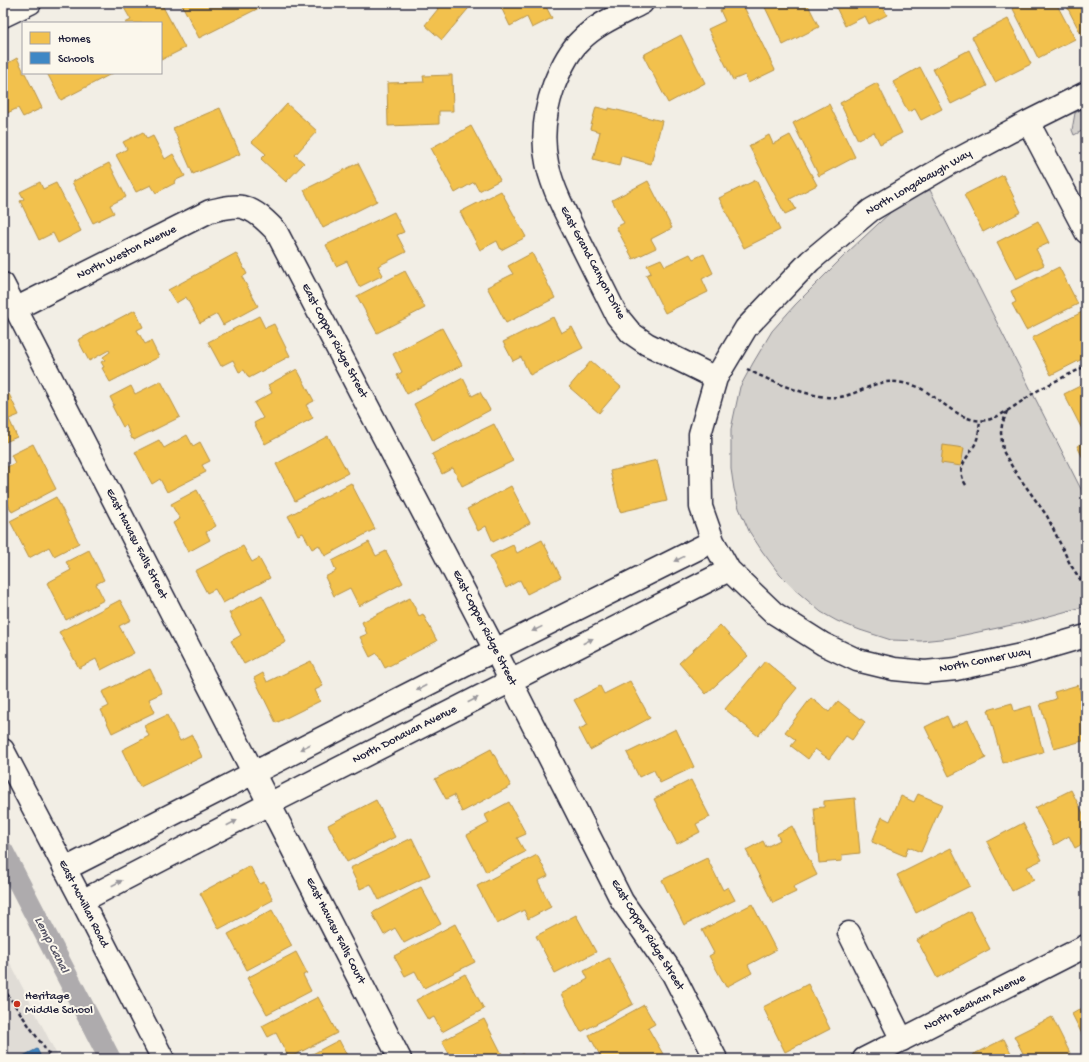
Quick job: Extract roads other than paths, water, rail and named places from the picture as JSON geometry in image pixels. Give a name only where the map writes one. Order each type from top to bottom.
[{"type":"street","points":[[3,16],[30,3]]},
{"type":"street","name":"East Grand Canyon Drive","points":[[642,3],[596,28],[579,41],[568,57],[557,78],[550,97],[544,132],[544,149],[548,172],[557,195],[617,316],[631,333],[647,344],[716,378]]},
{"type":"street","name":"North Longabaugh Way","points":[[714,541],[701,507],[700,434],[716,378],[746,328],[810,261],[871,210],[951,163],[1086,93]]},
{"type":"street","points":[[1028,122],[1086,232]]},
{"type":"street","name":"North Weston Avenue","points":[[15,309],[210,211],[242,207]]},
{"type":"street","name":"East Copper Ridge Street","points":[[242,207],[260,216],[276,231],[496,650],[622,901],[674,974],[716,1059]]},
{"type":"street","name":"East Havasu Falls Street","points":[[3,284],[269,804]]},
{"type":"street","points":[[65,869],[714,541]]},
{"type":"street","name":"North Conner Way","points":[[714,541],[729,570],[774,614],[823,644],[857,660],[894,669],[925,672],[956,669],[1021,655],[1086,636]]},
{"type":"street","name":"North Donavan Avenue","points":[[82,901],[729,570]]},
{"type":"street","name":"East McMillan Road","points":[[3,750],[163,1059]]},
{"type":"street","name":"East Havasu Falls Court","points":[[269,804],[400,1059]]},
{"type":"street","points":[[849,933],[902,1040]]},
{"type":"street","name":"North Beaham Avenue","points":[[864,1059],[1086,946]]},
{"type":"waterway","name":"Lemp Canal","points":[[3,852],[110,1059]]},
{"type":"place","name":"Heritage Middle School","points":[[17,1004]]}]
